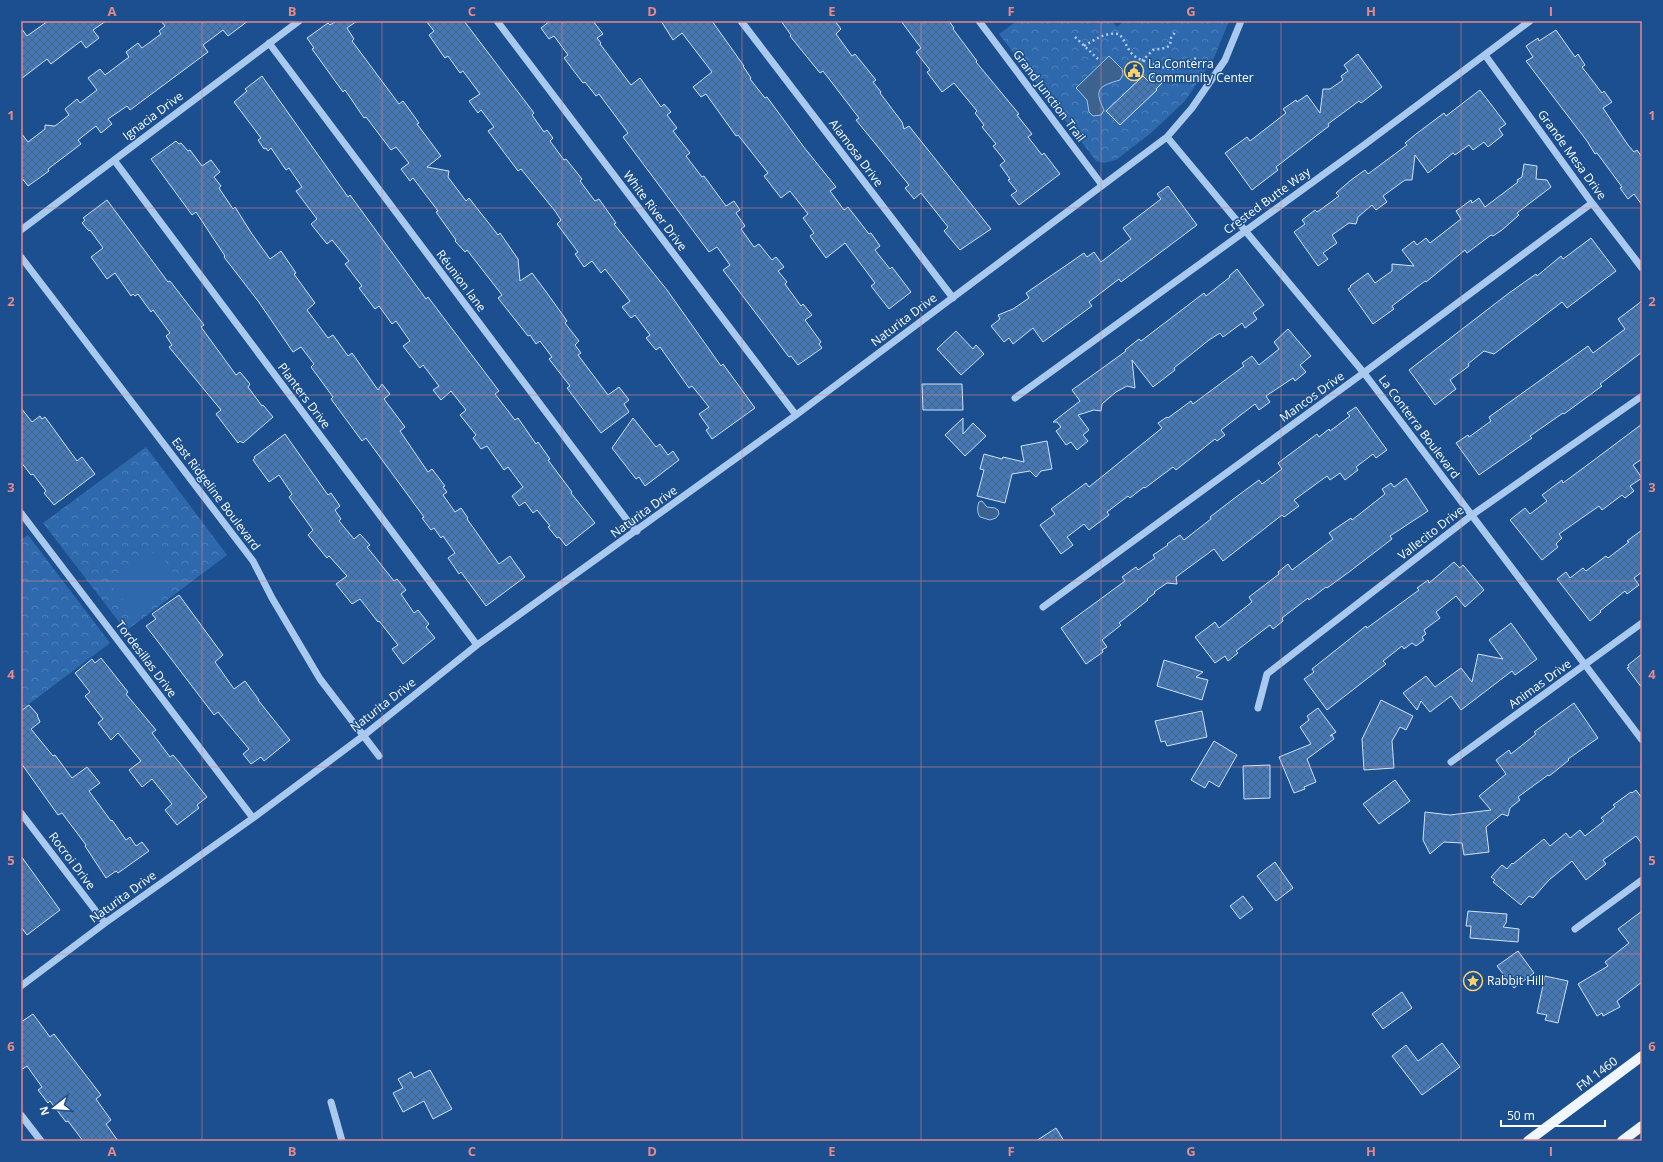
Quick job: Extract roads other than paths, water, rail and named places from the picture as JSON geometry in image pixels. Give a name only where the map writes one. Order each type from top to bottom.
[{"type":"main road","name":"FM 1460","points":[[1528,1141],[1642,1056]]},
{"type":"main road","points":[[1622,1141],[1642,1126]]},
{"type":"street","name":"Ignacia Drive","points":[[21,230],[299,21]]},
{"type":"street","name":"White River Drive","points":[[497,21],[796,415]]},
{"type":"street","name":"Alamosa Drive","points":[[741,21],[953,298]]},
{"type":"street","name":"Grand Junction Trail","points":[[979,21],[1102,185]]},
{"type":"street","name":"Naturita Drive","points":[[21,986],[105,923],[253,818],[363,736],[477,645],[796,415],[1102,185],[1167,138],[1192,108],[1225,60],[1240,21]]},
{"type":"street","name":"Crested Butte Way","points":[[1015,398],[1370,140],[1530,21]]},
{"type":"street","name":"Réunion lane","points":[[269,43],[637,531]]},
{"type":"street","name":"Grande Mesa Drive","points":[[1485,54],[1592,203],[1642,268]]},
{"type":"street","name":"La Conterra Boulevard","points":[[1167,138],[1364,373],[1586,664],[1642,740]]},
{"type":"street","name":"Planters Drive","points":[[114,160],[477,645]]},
{"type":"street","name":"Mancos Drive","points":[[1043,607],[1364,373],[1592,203]]},
{"type":"street","name":"East Ridgeline Boulevard","points":[[21,257],[253,561],[272,598],[320,679],[379,756]]},
{"type":"street","name":"Vallecito Drive","points":[[1258,708],[1267,674],[1472,515],[1642,396]]},
{"type":"street","name":"Tordesillas Drive","points":[[21,513],[253,818]]},
{"type":"street","name":"Animas Drive","points":[[1451,762],[1642,623]]},
{"type":"street","name":"Rocroi Drive","points":[[21,813],[105,923]]},
{"type":"street","points":[[1575,929],[1642,880]]},
{"type":"street","points":[[331,1102],[342,1141]]},
{"type":"street","points":[[21,1115],[41,1141]]},
{"type":"place","name":"La Conterra Community Center","points":[[1134,71]]},
{"type":"place","name":"Rabbit Hill","points":[[1473,981]]}]
